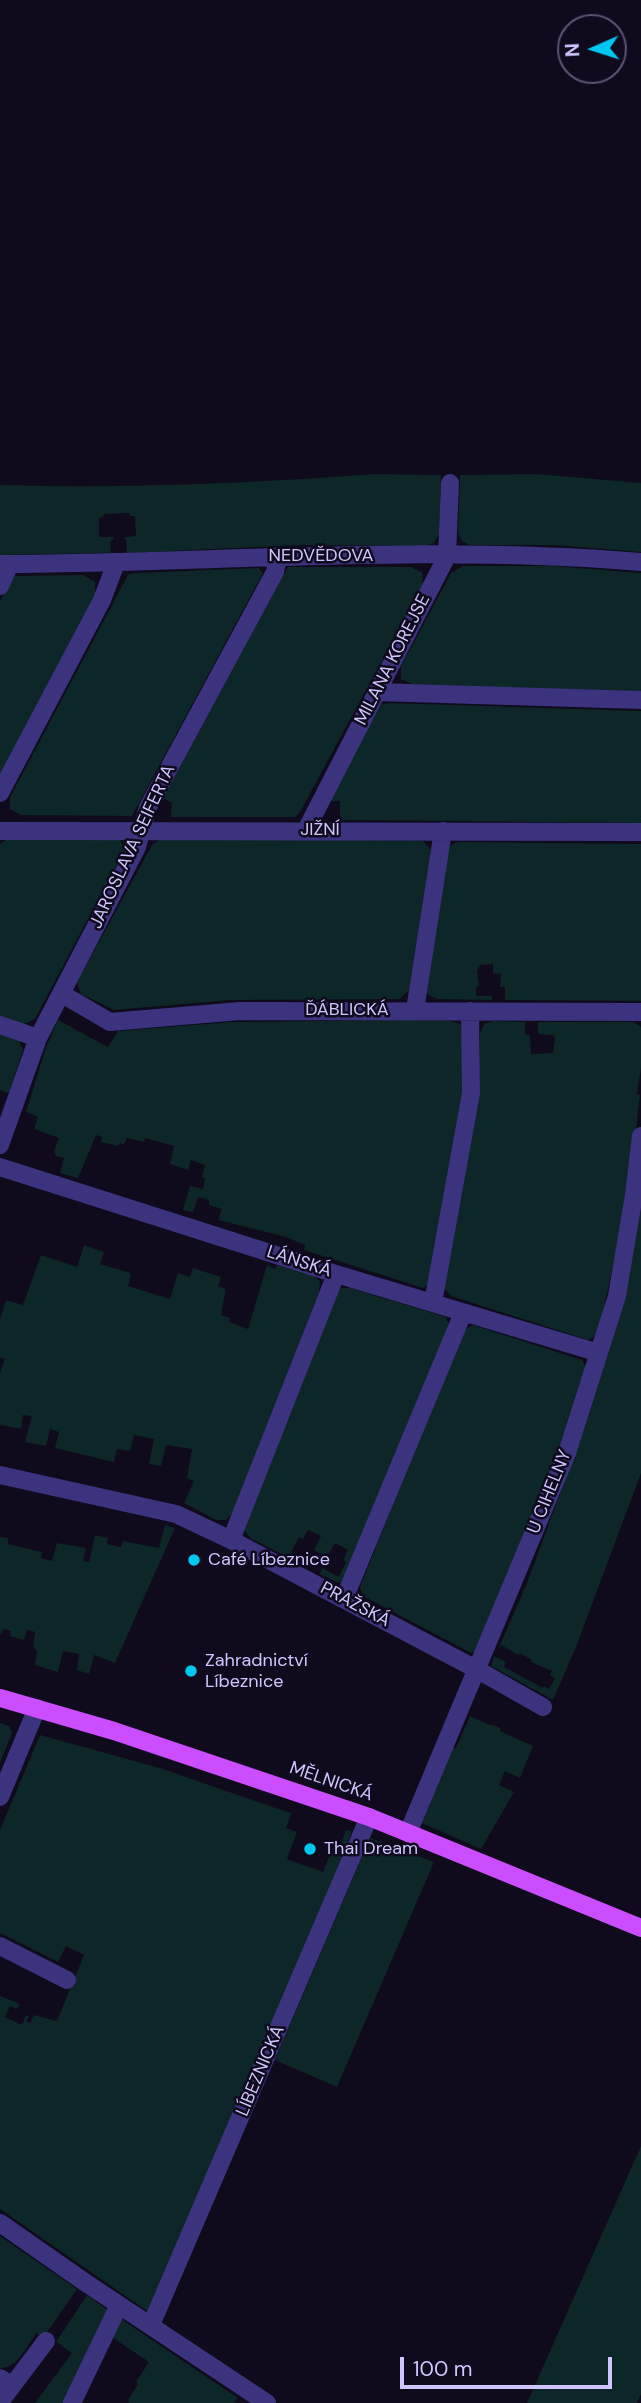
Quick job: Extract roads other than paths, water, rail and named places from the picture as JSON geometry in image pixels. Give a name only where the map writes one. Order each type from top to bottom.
[{"type":"main road","name":"MĚLNICKÁ","points":[[0,1698],[114,1731],[369,1817],[641,1928]]},
{"type":"street","name":"MILANA KOREJSE","points":[[306,830],[447,556],[450,483]]},
{"type":"street","name":"NEDVĚDOVA","points":[[5,564],[116,563],[278,556],[558,555],[641,562]]},
{"type":"street","name":"JAROSLAVA SEIFERTA","points":[[0,1145],[38,1038],[136,847],[148,807],[275,572],[278,556]]},
{"type":"street","points":[[0,793],[102,600],[116,563]]},
{"type":"street","points":[[0,586],[5,564]]},
{"type":"street","points":[[376,692],[641,700]]},
{"type":"street","name":"JIŽNÍ","points":[[0,831],[641,832]]},
{"type":"street","points":[[415,1010],[443,831]]},
{"type":"street","name":"ĎÁBLICKÁ","points":[[62,994],[110,1022],[240,1011],[641,1012]]},
{"type":"street","points":[[433,1303],[471,1093],[470,1012]]},
{"type":"street","points":[[0,1025],[38,1038]]},
{"type":"street","name":"U CIHELNY","points":[[408,1833],[567,1453],[617,1296],[641,1136]]},
{"type":"street","name":"LÁNSKÁ","points":[[0,1167],[336,1274],[599,1353]]},
{"type":"street","points":[[231,1540],[336,1274]]},
{"type":"street","points":[[344,1599],[463,1313]]},
{"type":"street","name":"PRAŽSKÁ","points":[[0,1475],[176,1514],[344,1599],[543,1707]]},
{"type":"street","points":[[0,1797],[37,1708]]},
{"type":"street","name":"LÍBEZNICKÁ","points":[[151,2325],[369,1817]]},
{"type":"street","points":[[0,1946],[67,1980]]},
{"type":"street","points":[[0,2222],[267,2403]]},
{"type":"street","points":[[72,2403],[119,2305]]},
{"type":"street","points":[[0,2402],[6,2382],[46,2341]]},
{"type":"place","name":"Café Líbeznice","points":[[194,1560]]},
{"type":"place","name":"Zahradnictví Líbeznice","points":[[191,1671]]},
{"type":"place","name":"Thai Dream","points":[[310,1849]]}]
